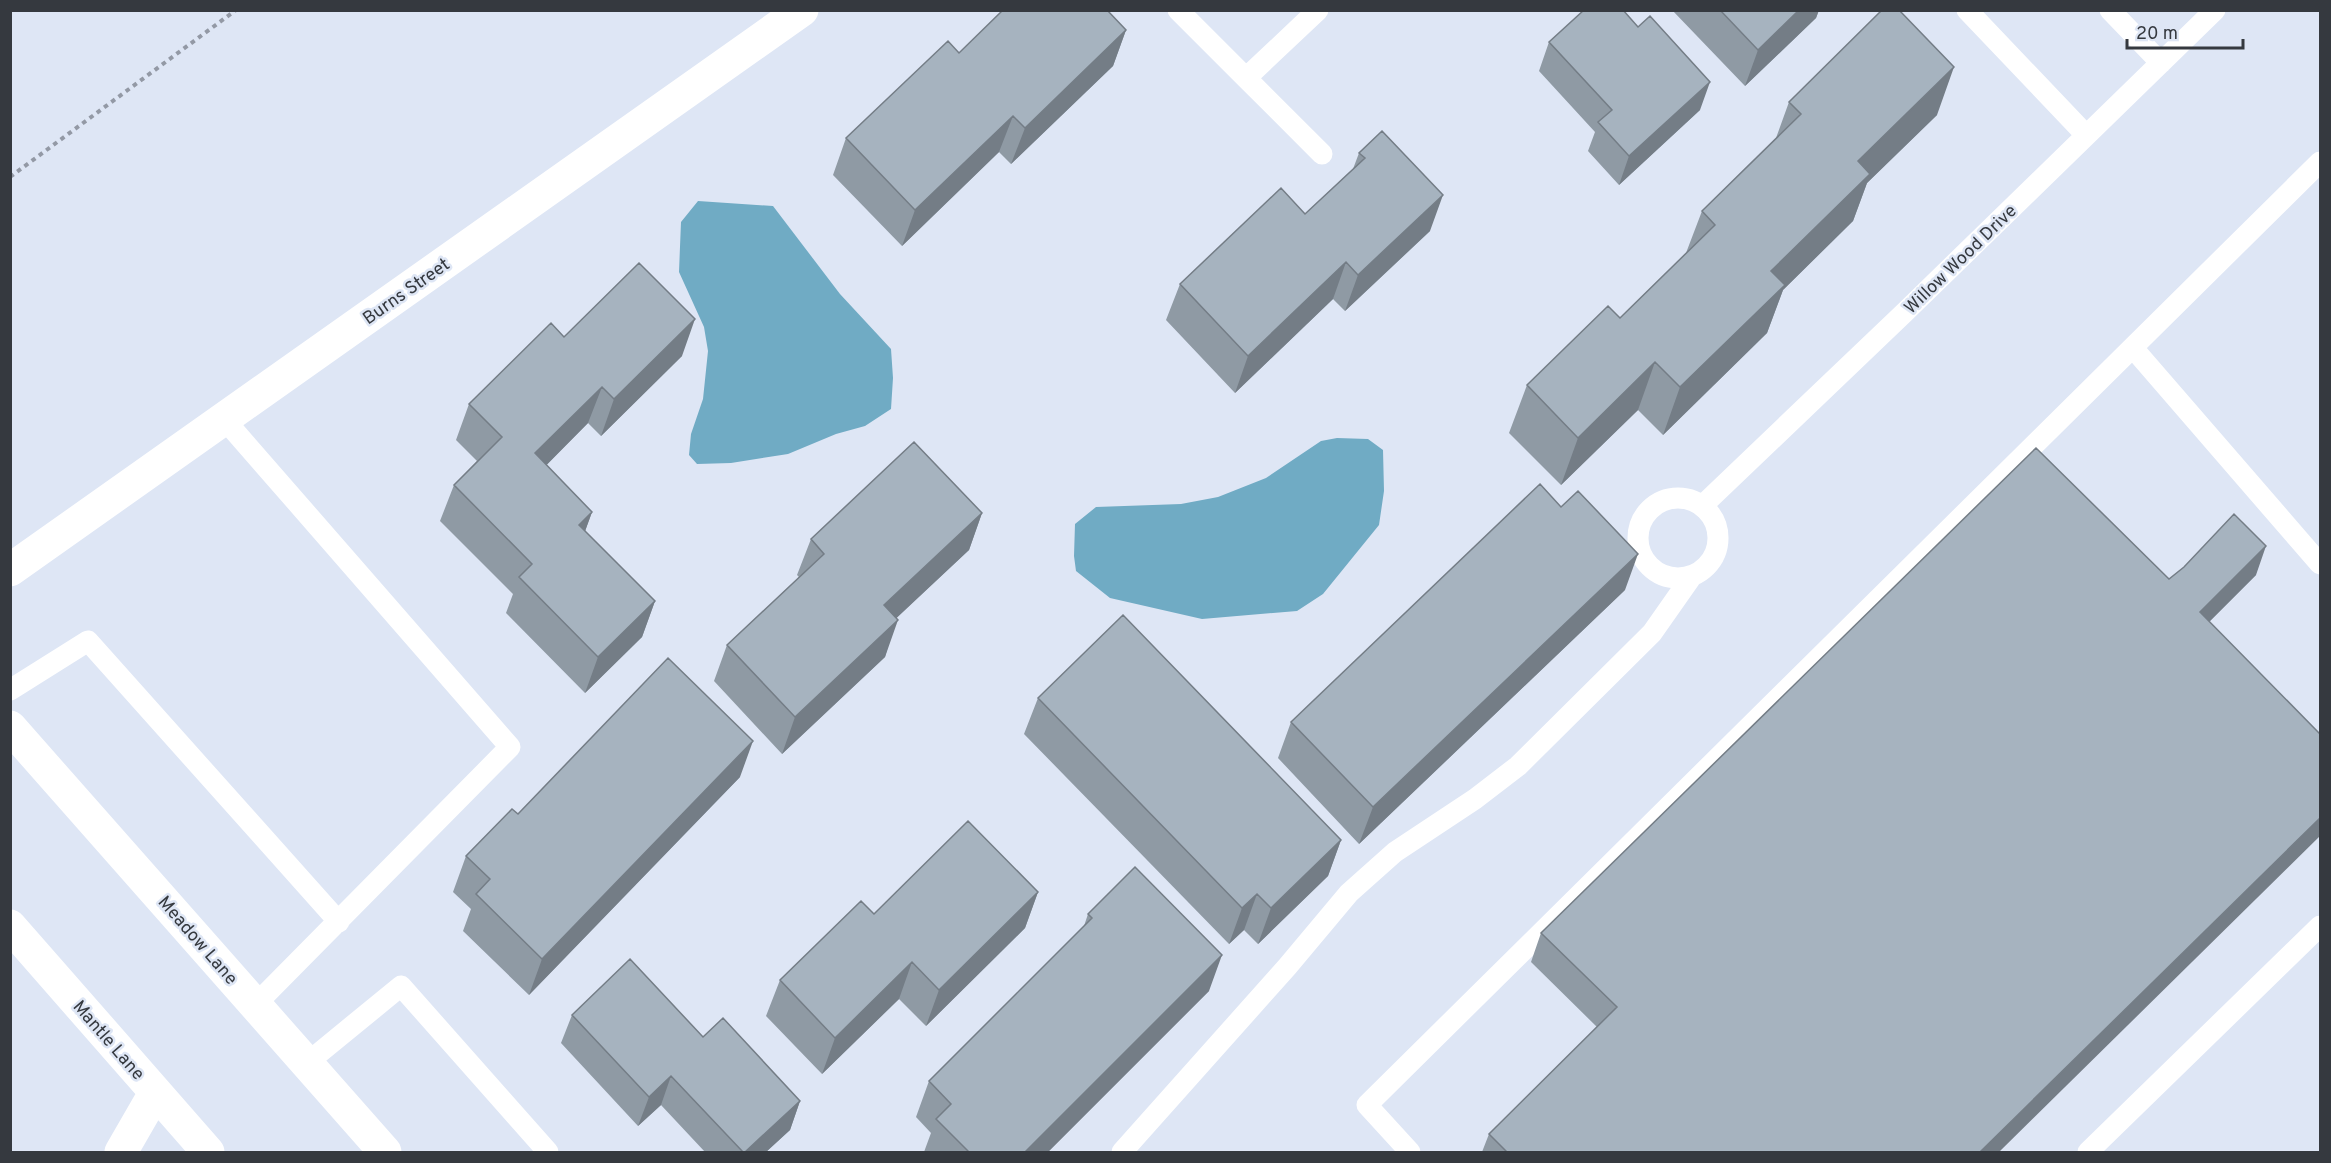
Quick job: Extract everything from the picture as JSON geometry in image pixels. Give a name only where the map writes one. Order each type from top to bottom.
[{"type":"street","name":"Burns Street","points":[[10,570],[802,10]]},
{"type":"street","name":"Meadow Lane","points":[[10,727],[385,1152]]},
{"type":"street","name":"Mantle Lane","points":[[10,926],[208,1152]]},
{"type":"street","points":[[121,1152],[155,1093]]},
{"type":"lane","points":[[1178,10],[1322,154]]},
{"type":"lane","points":[[1246,78],[1318,10]]},
{"type":"lane","points":[[1967,10],[2086,135]]},
{"type":"lane","points":[[2110,10],[2162,63]]},
{"type":"lane","name":"Willow Wood Drive","points":[[1702,506],[1896,321],[2215,10]]},
{"type":"lane","points":[[1410,1152],[1367,1105],[2320,162]]},
{"type":"lane","points":[[2133,348],[2320,564]]},
{"type":"lane","points":[[224,419],[510,747],[255,1005]]},
{"type":"lane","points":[[1683,498],[1702,506],[1714,520],[1718,538],[1717,550],[1703,570],[1692,576],[1679,579],[1665,577],[1652,570],[1643,560],[1638,546],[1638,532],[1642,519],[1650,508],[1663,500],[1683,498]]},
{"type":"lane","points":[[1122,1152],[1287,967],[1349,893],[1395,852],[1475,799],[1518,766],[1652,633],[1692,576]]},
{"type":"lane","points":[[10,690],[88,641],[339,922]]},
{"type":"lane","points":[[2088,1152],[2320,926]]},
{"type":"lane","points":[[307,1063],[401,986],[548,1152]]},
{"type":"path","points":[[10,177],[236,10]]},
{"type":"water","points":[[698,201],[773,206],[840,294],[891,349],[893,378],[891,409],[865,426],[836,434],[788,454],[731,463],[697,464],[689,455],[691,434],[703,399],[708,351],[704,327],[679,272],[681,222]]},
{"type":"water","points":[[1337,438],[1368,439],[1383,450],[1384,491],[1379,525],[1323,594],[1297,611],[1202,619],[1110,598],[1076,571],[1075,524],[1096,507],[1181,504],[1218,497],[1266,478],[1321,441]]},
{"type":"building","points":[[1003,10],[1107,10],[1126,30],[1025,128],[1013,116],[915,210],[846,138],[948,41],[959,53]]},
{"type":"building","points":[[1584,10],[1623,10],[1638,27],[1650,16],[1710,82],[1629,156],[1598,122],[1612,110],[1549,42]]},
{"type":"building","points":[[1720,10],[1799,10],[1758,50]]},
{"type":"building","points":[[1882,10],[1899,10],[1954,67],[1858,161],[1870,174],[1771,271],[1785,285],[1680,387],[1655,362],[1578,438],[1527,385],[1608,306],[1620,318],[1715,225],[1702,211],[1801,114],[1789,102]]},
{"type":"building","points":[[1382,131],[1443,195],[1358,275],[1346,262],[1248,356],[1180,284],[1281,188],[1305,214],[1365,158],[1359,153]]},
{"type":"building","points":[[639,263],[695,319],[614,399],[602,387],[535,453],[592,512],[579,525],[655,601],[598,657],[519,577],[532,564],[454,485],[502,437],[469,404],[551,323],[564,337]]},
{"type":"building","points":[[914,442],[982,513],[884,605],[898,620],[795,717],[727,645],[824,554],[811,539]]},
{"type":"building","points":[[2036,448],[2169,579],[2184,567],[2234,514],[2266,546],[2200,612],[2320,734],[2320,818],[1980,1152],[1507,1152],[1489,1134],[1617,1007],[1541,933]]},
{"type":"building","points":[[1540,484],[1561,507],[1578,491],[1638,554],[1373,807],[1291,722]]},
{"type":"building","points":[[1123,615],[1341,840],[1271,908],[1257,894],[1242,908],[1038,698]]},
{"type":"building","points":[[668,658],[753,741],[542,959],[476,894],[490,879],[466,856],[512,809],[518,814]]},
{"type":"building","points":[[968,821],[1038,892],[939,990],[912,962],[835,1038],[780,980],[861,901],[874,914]]},
{"type":"building","points":[[1135,867],[1222,955],[1025,1152],[969,1152],[936,1119],[951,1104],[929,1081],[1092,918],[1088,914]]},
{"type":"building","points":[[630,959],[703,1037],[723,1018],[800,1101],[745,1152],[671,1076],[649,1097],[572,1015]]}]
